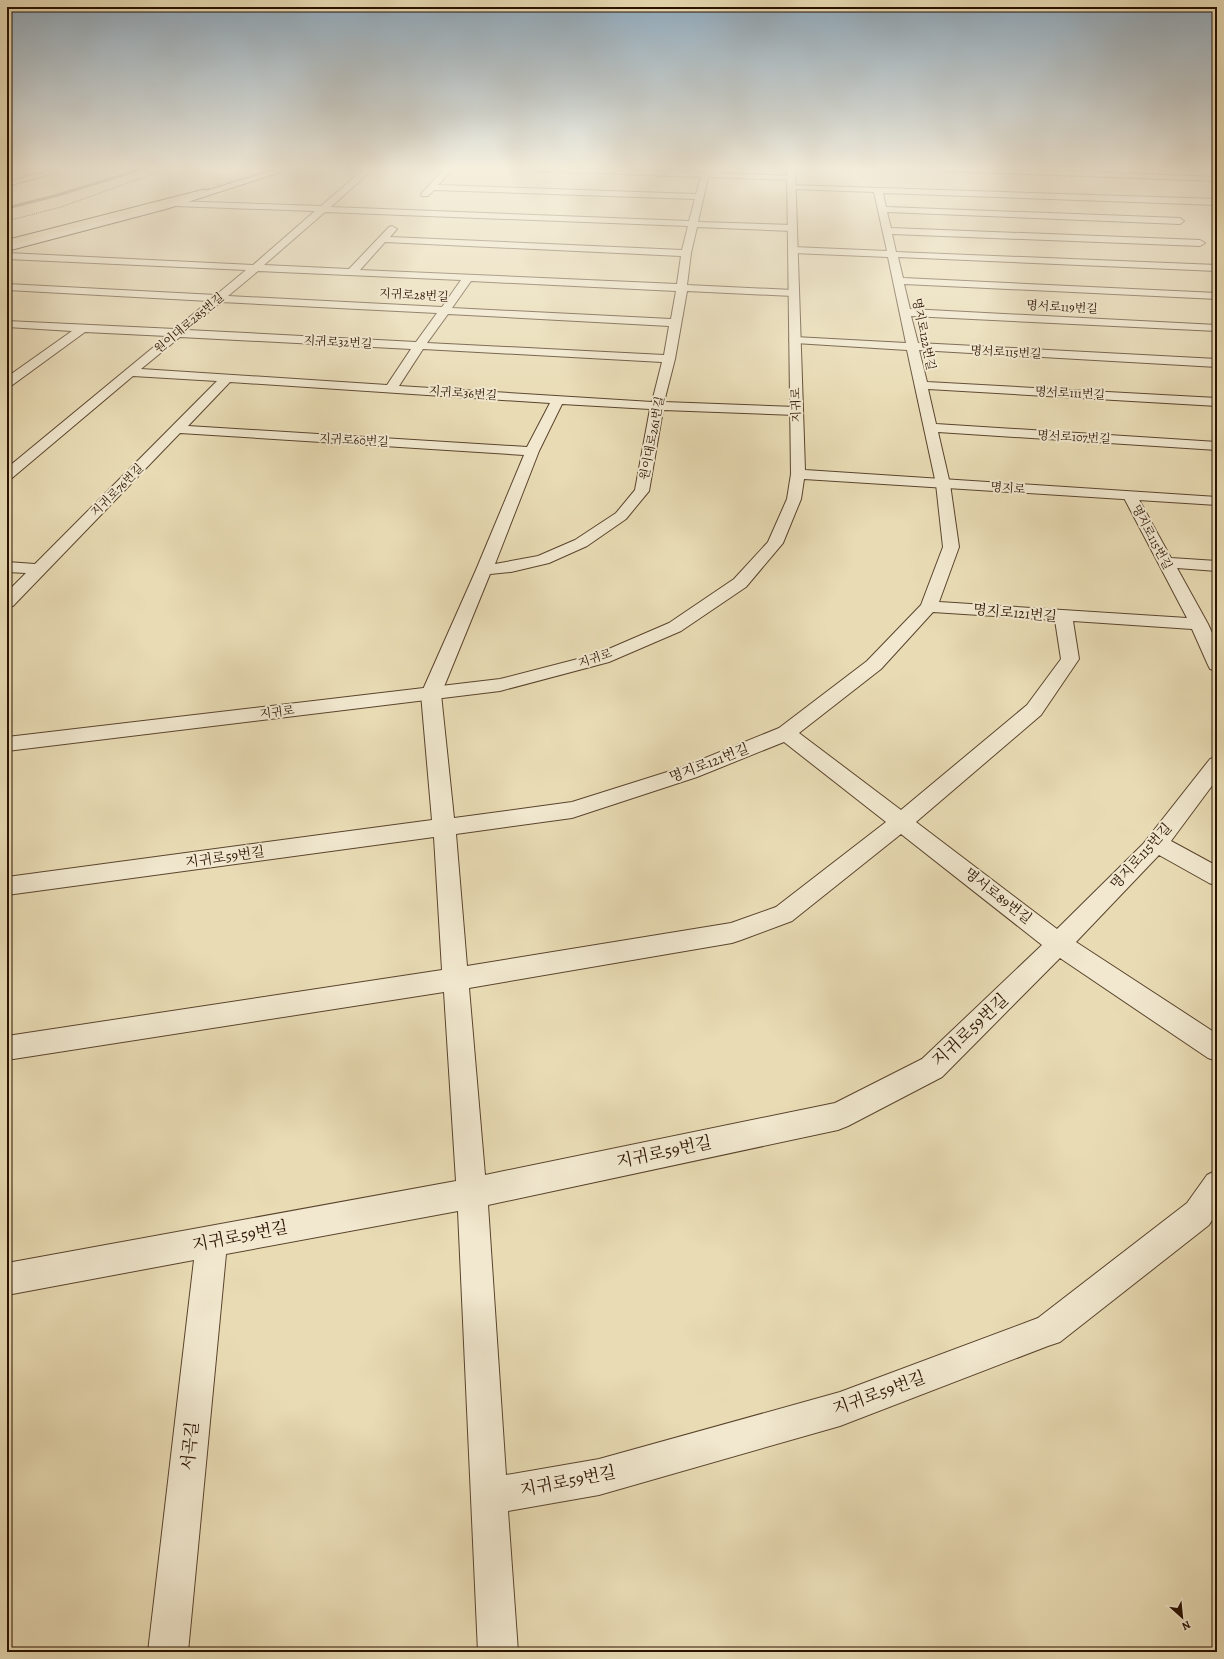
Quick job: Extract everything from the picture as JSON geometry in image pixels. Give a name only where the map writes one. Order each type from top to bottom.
[{"type":"street","name":"원이대로285번길","points":[[7,475],[279,246]]},
{"type":"street","points":[[352,272],[376,246]]},
{"type":"street","points":[[544,246],[686,253]]},
{"type":"street","name":"원이대로261번길","points":[[484,570],[511,567],[543,560],[581,543],[621,516],[642,491],[658,406],[669,359],[682,288],[687,246]]},
{"type":"street","name":"지귀로","points":[[7,744],[500,685],[603,658],[676,627],[740,583],[775,543],[794,499],[798,474],[793,246]]},
{"type":"street","name":"명지로122번길","points":[[890,246],[906,312],[943,484]]},
{"type":"street","points":[[793,250],[1217,268]]},
{"type":"street","points":[[7,256],[793,293]]},
{"type":"street","points":[[20,267],[54,258]]},
{"type":"street","points":[[391,388],[468,278]]},
{"type":"street","points":[[899,281],[1217,296]]},
{"type":"street","name":"지귀로28번길","points":[[7,287],[675,323]]},
{"type":"street","name":"명서로119번길","points":[[906,312],[1217,328]]},
{"type":"street","name":"지귀로32번길","points":[[7,324],[669,359]]},
{"type":"street","points":[[14,337],[46,326]]},
{"type":"street","points":[[7,384],[82,328]]},
{"type":"street","name":"명서로115번길","points":[[795,340],[914,348],[1217,363]]},
{"type":"street","name":"지귀로36번길","points":[[130,372],[658,406],[796,411]]},
{"type":"street","name":"지귀로76번길","points":[[7,602],[226,379]]},
{"type":"street","name":"명서로111번길","points":[[922,385],[1217,402]]},
{"type":"street","points":[[498,1652],[472,1192],[444,827],[432,694],[532,451],[558,399]]},
{"type":"street","name":"명서로107번길","points":[[931,428],[1217,446]]},
{"type":"street","name":"지귀로60번길","points":[[177,429],[532,451]]},
{"type":"street","name":"명지로","points":[[798,474],[1217,501]]},
{"type":"street","name":"명지로121번길","points":[[444,827],[572,810],[690,772],[786,733],[874,665],[929,607],[951,547],[943,484]]},
{"type":"street","name":"명지로115번길","points":[[1130,496],[1199,624],[1217,665]]},
{"type":"street","points":[[1166,562],[1217,566]]},
{"type":"street","points":[[7,567],[39,569]]},
{"type":"street","name":"명지로121번길","points":[[901,822],[1034,710],[1070,659],[1063,615],[929,607]]},
{"type":"street","points":[[1063,615],[1199,624]]},
{"type":"street","name":"명서로89번길","points":[[786,733],[1059,944],[1217,1049]]},
{"type":"street","name":"명지로115번길","points":[[1059,944],[1156,843],[1217,764]]},
{"type":"street","points":[[7,1048],[456,979],[732,933],[784,914],[901,822]]},
{"type":"street","name":"지귀로59번길","points":[[7,886],[444,827]]},
{"type":"street","points":[[1156,843],[1217,877]]},
{"type":"street","name":"지귀로59번길","points":[[7,1279],[472,1192],[838,1116],[932,1068],[1059,944]]},
{"type":"street","name":"지귀로59번길","points":[[488,1496],[599,1477],[840,1409],[1048,1330],[1198,1214],[1217,1185]]},
{"type":"street","name":"서곡길","points":[[168,1652],[212,1241]]}]
